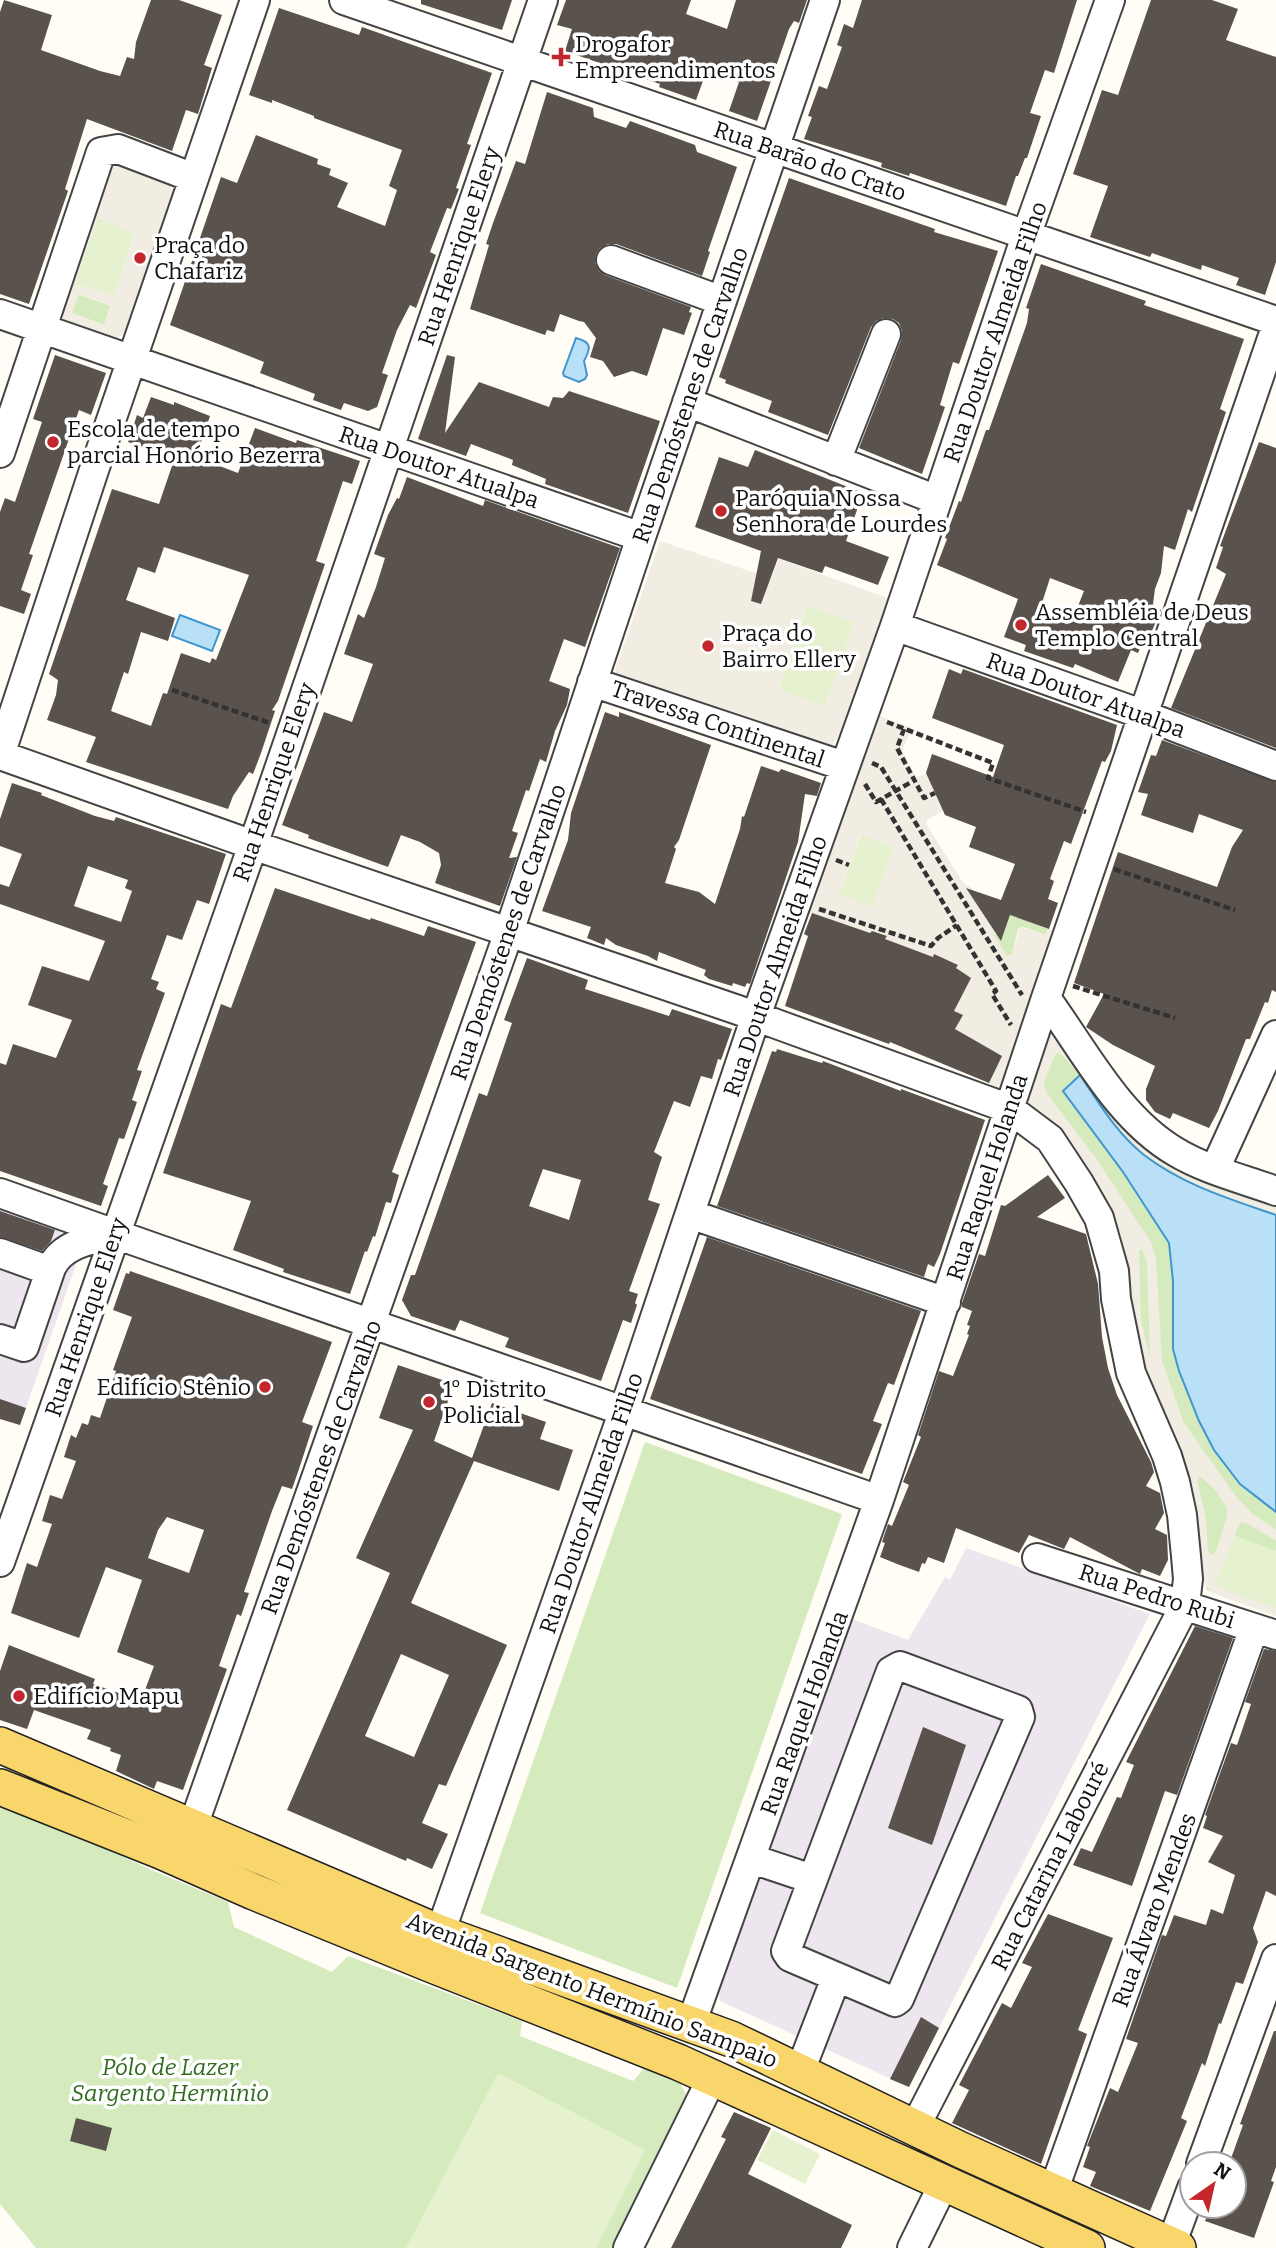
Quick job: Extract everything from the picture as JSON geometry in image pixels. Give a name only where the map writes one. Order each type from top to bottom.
[{"type":"main road","name":"Avenida Sargento Hermínio Sampaio","points":[[0,1745],[440,1933],[691,2024],[800,2071],[1174,2247]]},
{"type":"main road","name":"Avenida Sargento Hermínio Sampaio","points":[[0,1787],[678,2062],[1087,2248]]},
{"type":"street","points":[[255,0],[0,755],[253,845],[756,1016],[1010,1109],[1050,1139],[1099,1218],[1115,1271],[1116,1299],[1131,1373],[1167,1456],[1178,1493],[1188,1579],[1185,1605]]},
{"type":"street","name":"Rua Barão do Crato","points":[[344,0],[1276,321]]},
{"type":"street","name":"Rua Henrique Elery","points":[[0,1562],[253,845],[543,0]]},
{"type":"street","name":"Rua Demóstenes de Carvalho","points":[[181,1860],[509,932],[825,0]]},
{"type":"street","name":"Rua Doutor Almeida Filho","points":[[440,1933],[624,1410],[756,1016],[858,769],[863,713],[895,626],[1026,236],[1111,0]]},
{"type":"street","points":[[0,453],[40,327],[101,152],[118,149],[194,178]]},
{"type":"street","points":[[611,260],[722,301]]},
{"type":"street","name":"Rua Doutor Atualpa","points":[[0,314],[641,537]]},
{"type":"street","name":"Rua Raquel Holanda","points":[[691,2024],[879,1500],[1276,327]]},
{"type":"street","points":[[836,461],[887,334]]},
{"type":"street","points":[[687,402],[937,500]]},
{"type":"street","name":"Rua Doutor Atualpa","points":[[895,626],[1144,715],[1276,766]]},
{"type":"street","name":"Travessa Continental","points":[[592,682],[858,769]]},
{"type":"street","points":[[1049,992],[1117,1097],[1134,1117],[1174,1151],[1276,1191]]},
{"type":"street","points":[[1215,1169],[1276,1035]]},
{"type":"street","points":[[0,1193],[879,1500]]},
{"type":"street","points":[[690,1214],[946,1302]]},
{"type":"street","points":[[0,1339],[24,1347],[52,1264],[73,1245],[114,1234]]},
{"type":"street","points":[[0,1253],[50,1271]]},
{"type":"street","name":"Rua Pedro Rubi","points":[[1037,1558],[1265,1631]]},
{"type":"street","name":"Rua Catarina Labouré","points":[[915,2127],[1185,1605]]},
{"type":"street","name":"Rua Álvaro Mendes","points":[[1054,2192],[1265,1631]]},
{"type":"street","points":[[900,1666],[1018,1710],[1020,1717],[899,1999],[891,2002],[836,1978],[790,1957],[786,1951],[891,1671],[900,1666]]},
{"type":"street","points":[[752,1858],[812,1879]]},
{"type":"street","points":[[1206,2150],[1276,1959]]},
{"type":"street","points":[[800,2071],[836,1978]]},
{"type":"street","points":[[628,2248],[712,2078]]},
{"type":"street","points":[[912,2248],[944,2183]]},
{"type":"street","points":[[1174,2247],[1182,2220]]},
{"type":"path","points":[[172,690],[292,731]]},
{"type":"path","points":[[863,713],[993,763],[988,778],[1108,820]]},
{"type":"path","points":[[904,729],[897,748],[924,798],[935,793]]},
{"type":"path","points":[[915,780],[896,791],[876,802],[858,769],[881,767],[896,791],[1021,995],[1049,992],[1175,1018]]},
{"type":"path","points":[[881,799],[996,991],[992,993],[1007,1018]]},
{"type":"path","points":[[832,859],[849,865]]},
{"type":"path","points":[[1110,867],[1235,909]]},
{"type":"path","points":[[812,906],[931,946],[957,925]]},
{"type":"shaded area","name":"Praça do Chafariz","points":[[113,162],[169,182],[174,195],[128,332],[115,339],[65,322],[58,309],[103,169]],"holes":[[[97,218],[135,232],[114,296],[75,284]],[[79,294],[110,305],[104,325],[72,313]]]},
{"type":"shaded area","name":"Praça do Bairro Ellery","points":[[660,541],[771,578],[779,559],[888,598],[839,735],[827,748],[617,677],[615,670]],"holes":[[[807,605],[855,622],[825,706],[778,689]]]},
{"type":"shaded area","points":[[880,716],[912,728],[902,751],[916,777],[927,774],[943,811],[927,820],[927,825],[962,881],[975,891],[972,897],[996,933],[993,933],[1007,956],[1012,954],[1020,927],[1045,935],[1048,929],[1053,931],[1003,1091],[989,1083],[1002,1056],[955,1029],[963,1015],[954,1011],[958,965],[935,954],[933,957],[890,941],[877,932],[875,936],[810,912]],"holes":[[[860,835],[894,847],[872,907],[839,895]]]},
{"type":"shaded area","points":[[1059,1031],[1224,1187],[1276,1206],[1276,1215],[1202,1189],[1144,1154],[1114,1124],[1080,1075],[1059,1052],[1055,1055],[1044,1082],[1046,1092],[1095,1157],[1151,1242],[1156,1258],[1162,1361],[1184,1423],[1235,1495],[1253,1514],[1276,1530],[1276,1541],[1240,1522],[1215,1586],[1276,1608],[1276,1616],[1212,1593],[1205,1584],[1191,1487],[1152,1398],[1128,1308],[1126,1254],[1121,1233],[1093,1179],[1029,1106],[1028,1098],[1050,1034]],"holes":[[[1142,1249],[1147,1263],[1150,1358],[1141,1319],[1139,1251]],[[1200,1476],[1216,1491],[1227,1508],[1216,1551],[1211,1555],[1197,1479]]]},
{"type":"shaded area","points":[[0,1209],[67,1234],[79,1256],[20,1425],[0,1419]]},
{"type":"shaded area","points":[[966,1548],[1150,1614],[909,2087],[720,2001],[719,1994],[849,1618],[908,1640],[945,1577],[950,1580]]},
{"type":"green space","points":[[97,218],[135,231],[114,297],[75,284]]},
{"type":"green space","points":[[78,294],[111,306],[104,325],[72,313]]},
{"type":"green space","points":[[807,605],[855,622],[825,706],[778,690]]},
{"type":"green space","points":[[861,834],[895,847],[872,908],[839,895]]},
{"type":"green space","points":[[1010,915],[1048,929],[1045,935],[1023,927],[1018,929],[1012,954],[1007,957],[992,933],[1003,936]]},
{"type":"green space","points":[[1050,1034],[1224,1187],[1276,1206],[1276,1616],[1207,1590],[1200,1560],[1191,1487],[1152,1398],[1121,1233],[1093,1179],[1028,1098]]},
{"type":"green space","points":[[645,1442],[842,1514],[677,1988],[480,1913]]},
{"type":"green space","points":[[1233,1535],[1276,1551],[1276,1608],[1214,1586]]},
{"type":"green space","name":"Pólo de Lazer Sargento Hermínio","points":[[0,1800],[228,1902],[234,1927],[332,1972],[348,1956],[522,2021],[520,2036],[633,2081],[645,2067],[679,2081],[690,2102],[615,2248],[36,2248],[0,2204]]},
{"type":"green space","points":[[498,2073],[645,2150],[596,2248],[406,2248]]},
{"type":"green space","points":[[773,2130],[820,2154],[805,2184],[757,2160]]},
{"type":"water","points":[[576,338],[585,341],[589,346],[584,361],[587,375],[579,382],[564,376],[563,373]]},
{"type":"water","points":[[180,615],[220,630],[212,651],[172,636]]},
{"type":"water","points":[[1080,1075],[1117,1128],[1134,1147],[1159,1166],[1224,1197],[1276,1215],[1276,1512],[1240,1484],[1214,1450],[1199,1421],[1173,1349],[1173,1281],[1169,1243],[1123,1172],[1063,1091]]},
{"type":"building","points":[[4,0],[52,15],[41,50],[120,76],[127,57],[134,59],[136,42],[151,0],[179,0],[222,15],[204,65],[212,68],[198,114],[186,110],[172,151],[87,119],[65,189],[68,191],[29,304],[0,294],[0,12]]},
{"type":"building","points":[[421,0],[512,0],[502,30],[421,4]]},
{"type":"building","points":[[566,0],[691,0],[686,14],[727,29],[736,0],[807,0],[799,23],[794,21],[789,29],[757,121],[729,111],[739,82],[707,70],[696,100],[659,87],[660,84],[565,51],[572,29],[557,25]]},
{"type":"building","points":[[862,0],[1077,0],[1054,73],[1045,70],[1030,113],[1041,116],[1027,158],[1016,176],[1006,206],[910,173],[909,176],[881,167],[882,163],[804,139],[812,117],[808,116],[819,86],[827,89],[842,47],[837,45],[844,24],[853,28]]},
{"type":"building","points":[[1151,0],[1212,0],[1238,9],[1226,40],[1276,57],[1276,262],[1265,295],[1236,285],[1239,278],[1202,265],[1201,270],[1152,253],[1150,257],[1090,237],[1108,186],[1073,174],[1102,90],[1118,95]]},
{"type":"building","points":[[279,8],[359,35],[362,27],[492,73],[467,144],[471,145],[456,188],[459,189],[451,209],[447,208],[430,252],[436,255],[416,308],[410,305],[397,330],[382,373],[388,375],[377,407],[368,411],[344,403],[341,410],[313,400],[315,394],[260,373],[264,362],[170,325],[221,177],[237,183],[256,135],[318,159],[317,164],[331,169],[329,175],[348,183],[337,207],[385,226],[397,190],[389,186],[402,150],[272,100],[272,103],[249,95]]},
{"type":"building","points":[[547,92],[593,108],[594,117],[626,128],[630,121],[695,145],[697,152],[737,167],[702,276],[616,244],[600,248],[596,254],[595,263],[605,275],[691,307],[689,312],[692,313],[684,335],[663,328],[647,376],[632,371],[614,377],[603,361],[590,357],[596,338],[584,322],[560,314],[554,332],[547,330],[545,335],[470,309],[493,223],[516,161],[525,164]]},
{"type":"building","points":[[789,178],[935,229],[934,232],[998,251],[959,364],[953,362],[940,405],[945,407],[922,474],[859,448],[901,340],[899,323],[893,319],[883,318],[871,327],[828,435],[768,412],[772,401],[725,383],[726,380],[719,377]]},
{"type":"building","points":[[1041,264],[1146,301],[1144,305],[1244,339],[1220,409],[1226,412],[1192,512],[1188,509],[1175,550],[1164,546],[1153,604],[1161,610],[1148,640],[1144,638],[1138,653],[1131,650],[1118,682],[1075,664],[1073,668],[1024,651],[1026,645],[1004,637],[1018,599],[937,565],[1027,323],[1029,309],[1026,308]],"holes":[[[1050,578],[1084,591],[1067,624],[1040,609]]]},
{"type":"building","name":"Escola de tempo parcial Honório Bezerra","points":[[55,355],[106,373],[91,415],[79,410],[29,554],[33,555],[21,590],[31,594],[24,614],[0,606],[0,512],[5,498],[15,502],[42,422],[33,419]]},
{"type":"building","points":[[447,355],[455,357],[445,433],[479,382],[549,407],[553,397],[563,398],[569,391],[660,421],[628,513],[545,484],[546,479],[512,465],[513,460],[471,444],[466,456],[418,439]]},
{"type":"building","points":[[151,397],[174,405],[174,402],[210,416],[196,457],[238,473],[255,428],[360,461],[352,484],[343,481],[316,561],[325,564],[278,701],[272,710],[275,711],[261,753],[253,774],[249,772],[228,809],[86,762],[96,737],[47,720],[58,680],[49,674],[112,489],[159,504],[175,457],[128,442],[137,415],[143,418]],"holes":[[[164,547],[249,575],[216,660],[212,658],[210,663],[181,653],[167,694],[163,693],[151,726],[111,711],[124,672],[128,674],[141,632],[168,641],[175,618],[126,600],[138,567],[155,573]]]},
{"type":"building","points":[[1259,442],[1276,448],[1276,748],[1171,708],[1226,574],[1216,568],[1223,547],[1220,546]]},
{"type":"building","points":[[755,450],[863,493],[846,541],[889,557],[878,585],[825,566],[822,573],[778,558],[761,604],[751,601],[761,551],[695,527],[719,457],[748,467]]},
{"type":"building","points":[[407,477],[483,506],[485,500],[620,548],[585,647],[564,639],[549,681],[570,689],[567,705],[555,731],[546,762],[540,759],[529,791],[526,790],[512,831],[518,833],[509,858],[517,857],[500,906],[435,883],[441,865],[439,853],[420,842],[401,835],[388,867],[308,838],[309,835],[282,825],[324,712],[352,722],[373,664],[344,654],[358,614],[364,618],[376,587],[385,558],[374,554],[388,515],[397,498],[399,499]]},
{"type":"building","points":[[949,669],[961,674],[963,669],[1117,725],[1111,751],[1105,762],[1102,761],[1071,844],[1064,841],[1050,879],[1054,881],[1048,899],[1058,903],[1049,929],[1010,915],[1001,941],[966,888],[1001,900],[1015,864],[969,847],[976,827],[945,815],[926,773],[932,754],[993,777],[1004,745],[932,718]]},
{"type":"building","points":[[605,712],[619,717],[619,712],[711,745],[679,840],[674,847],[676,849],[665,883],[699,892],[715,904],[742,816],[744,817],[761,766],[779,772],[781,769],[821,783],[817,796],[805,794],[798,842],[750,984],[747,983],[745,987],[709,979],[704,975],[706,970],[659,952],[657,961],[616,945],[606,938],[604,945],[587,938],[591,927],[542,911],[568,840],[571,813]]},
{"type":"building","points":[[1162,740],[1276,782],[1276,992],[1272,990],[1250,1039],[1246,1039],[1209,1128],[1173,1113],[1170,1119],[1155,1112],[1146,1100],[1146,1089],[1155,1066],[1113,1045],[1086,1027],[1104,994],[1074,983],[1118,852],[1217,887],[1232,847],[1243,830],[1199,814],[1193,833],[1141,815],[1148,794],[1138,792],[1151,755],[1156,756]]},
{"type":"building","points":[[12,783],[95,816],[114,821],[116,817],[226,854],[209,904],[197,900],[182,940],[167,935],[151,979],[159,982],[156,989],[165,993],[137,1070],[142,1071],[132,1100],[137,1102],[124,1139],[119,1138],[103,1184],[108,1186],[101,1206],[0,1171],[0,1063],[6,1065],[13,1044],[56,1058],[72,1020],[28,1005],[42,966],[89,981],[105,941],[0,904],[0,884],[9,887],[22,854],[0,846],[0,819]],"holes":[[[88,866],[128,880],[125,888],[132,891],[121,922],[74,906]]]},
{"type":"building","points":[[275,888],[424,936],[428,926],[476,942],[392,1172],[399,1175],[391,1203],[386,1202],[375,1237],[373,1236],[367,1252],[365,1251],[350,1294],[283,1272],[284,1269],[233,1250],[251,1201],[163,1173],[221,1004],[231,1008]]},
{"type":"building","points":[[812,913],[870,933],[872,931],[887,936],[885,939],[933,957],[934,954],[958,965],[956,968],[971,978],[954,1011],[963,1015],[955,1029],[1002,1056],[989,1083],[890,1042],[889,1044],[785,1006],[808,936],[804,934]]},
{"type":"building","points":[[527,958],[588,980],[585,989],[669,1016],[672,1009],[732,1029],[712,1079],[701,1076],[690,1107],[674,1101],[654,1152],[662,1157],[648,1200],[660,1204],[629,1291],[638,1294],[635,1303],[637,1305],[631,1323],[623,1320],[601,1381],[505,1347],[509,1338],[460,1320],[455,1331],[411,1316],[402,1300],[411,1275],[415,1275],[479,1093],[487,1096],[512,1023],[504,1020]],"holes":[[[543,1169],[581,1180],[569,1220],[529,1206]]]},
{"type":"building","points":[[777,1049],[822,1063],[823,1061],[985,1120],[940,1254],[934,1267],[928,1264],[924,1277],[717,1206],[772,1051],[776,1052]]},
{"type":"building","points":[[1048,1175],[1065,1198],[1037,1217],[1086,1234],[1098,1284],[1102,1337],[1108,1368],[1117,1395],[1151,1462],[1154,1472],[1146,1486],[1160,1493],[1164,1513],[1155,1529],[1167,1535],[1168,1560],[1160,1576],[1142,1569],[1140,1574],[1070,1537],[1064,1549],[1029,1535],[1019,1553],[956,1528],[944,1563],[928,1557],[919,1572],[880,1557],[885,1543],[882,1542],[888,1524],[892,1526],[909,1485],[903,1482],[921,1437],[918,1435],[939,1371],[953,1376],[969,1335],[970,1326],[967,1325],[972,1311],[962,1307],[962,1303],[979,1254],[985,1256],[1001,1205],[1005,1206]]},
{"type":"building","points":[[0,1211],[55,1230],[51,1241],[42,1251],[0,1237]]},
{"type":"building","points":[[707,1237],[921,1311],[894,1385],[888,1383],[873,1421],[882,1424],[862,1474],[650,1399]]},
{"type":"building","points":[[130,1271],[332,1342],[302,1422],[313,1426],[299,1469],[292,1489],[282,1486],[272,1511],[244,1592],[249,1593],[241,1616],[237,1614],[219,1666],[227,1669],[183,1790],[157,1781],[154,1789],[116,1771],[121,1755],[87,1739],[91,1730],[34,1710],[27,1729],[0,1720],[0,1671],[9,1645],[95,1679],[93,1684],[130,1697],[131,1694],[142,1698],[154,1666],[117,1652],[142,1580],[106,1567],[79,1638],[11,1613],[27,1563],[37,1567],[52,1524],[42,1521],[50,1495],[62,1499],[76,1461],[64,1457],[71,1435],[76,1438],[82,1423],[88,1425],[91,1415],[100,1418],[116,1371],[113,1370],[132,1317],[113,1310],[126,1273],[129,1274]],"holes":[[[167,1517],[204,1530],[189,1573],[148,1558],[158,1530]]]},
{"type":"building","points":[[398,1365],[454,1384],[434,1441],[472,1458],[492,1403],[546,1422],[540,1439],[573,1450],[559,1491],[474,1461],[411,1603],[507,1645],[446,1786],[439,1784],[422,1823],[448,1834],[432,1869],[407,1858],[406,1861],[287,1810],[390,1573],[356,1558],[413,1430],[379,1418]],"holes":[[[401,1654],[449,1675],[414,1757],[365,1736]]]},
{"type":"building","points":[[0,1399],[26,1408],[20,1425],[0,1419]]},
{"type":"building","points":[[1195,1626],[1233,1638],[1177,1795],[1165,1791],[1132,1886],[1073,1865],[1081,1848],[1092,1852],[1117,1797],[1121,1798],[1134,1765],[1126,1762]]},
{"type":"building","points":[[1264,1649],[1276,1651],[1276,1896],[1266,1891],[1253,1928],[1258,1942],[1243,1984],[1236,1982],[1205,2066],[1202,2063],[1181,2118],[1187,2121],[1150,2211],[1090,2186],[1096,2172],[1083,2167],[1090,2147],[1087,2146],[1110,2088],[1118,2092],[1138,2043],[1126,2039],[1162,1935],[1166,1936],[1174,1915],[1206,1925],[1211,1909],[1223,1914],[1235,1875],[1208,1862],[1223,1836],[1203,1828],[1207,1816],[1205,1815],[1231,1743],[1237,1745],[1251,1704],[1245,1702]]},
{"type":"building","points":[[923,1727],[966,1745],[932,1845],[888,1828]]},
{"type":"building","points":[[1048,1914],[1113,1938],[1078,2030],[1087,2034],[1041,2164],[952,2123],[969,2090],[959,2085],[1002,2003],[1011,2008],[1032,1967],[1022,1963]]},
{"type":"building","points":[[921,2017],[939,2028],[909,2087],[890,2079]]},
{"type":"building","points":[[1276,2031],[1276,2167],[1271,2181],[1274,2182],[1254,2238],[1205,2221],[1248,2220],[1248,2150],[1234,2150],[1243,2125],[1240,2124]]},
{"type":"building","points":[[734,2112],[771,2128],[748,2174],[852,2225],[841,2248],[671,2248],[726,2139],[721,2137]]},
{"type":"building","points":[[76,2118],[112,2128],[106,2151],[70,2141]]},
{"type":"place","name":"Drogafor Empreendimentos","points":[[561,57]]},
{"type":"place","name":"Praça do Chafariz","points":[[140,258]]},
{"type":"place","name":"Escola de tempo parcial Honório Bezerra","points":[[53,442]]},
{"type":"place","name":"Paróquia Nossa Senhora de Lourdes","points":[[721,511]]},
{"type":"place","name":"Assembléia de Deus Templo Central","points":[[1021,625]]},
{"type":"place","name":"Praça do Bairro Ellery","points":[[708,646]]},
{"type":"place","name":"Edifício Stênio","points":[[265,1387]]},
{"type":"place","name":"1° Distrito Policial","points":[[429,1402]]},
{"type":"place","name":"Edifício Mapu","points":[[19,1696]]}]
